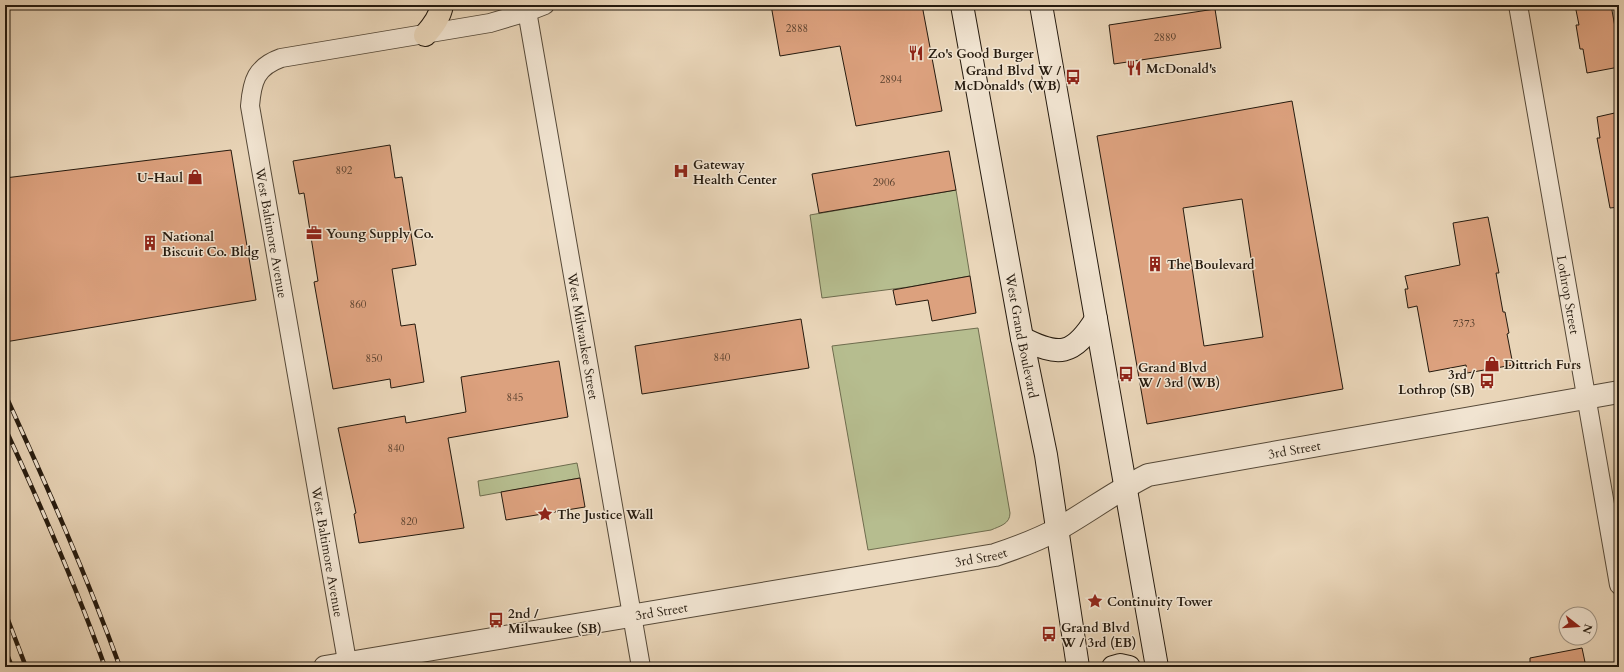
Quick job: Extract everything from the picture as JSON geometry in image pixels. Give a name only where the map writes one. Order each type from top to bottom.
[{"type":"highway","points":[[425,35],[441,12],[442,5]]},
{"type":"main road","name":"West Grand Boulevard","points":[[962,5],[1022,338],[1046,455],[1078,667]]},
{"type":"main road","points":[[1041,5],[1157,667]]},
{"type":"main road","points":[[1022,338],[1041,348],[1060,351],[1072,346],[1086,335],[1096,319]]},
{"type":"main road","name":"3rd Street","points":[[325,667],[348,665],[632,615],[995,555],[1025,545],[1058,529],[1125,486],[1148,475],[1619,392]]},
{"type":"main road","points":[[1113,667],[1120,665],[1129,667]]},
{"type":"street","name":"West Baltimore Avenue","points":[[348,665],[250,106],[254,79],[262,68],[272,61],[281,58],[490,23],[526,9],[545,5]]},
{"type":"street","name":"Lothrop Street","points":[[1518,5],[1619,585]]},
{"type":"street","name":"West Milwaukee Street","points":[[526,9],[641,667]]},
{"type":"green space","points":[[956,190],[970,276],[909,287],[822,298],[810,215]]},
{"type":"green space","points":[[978,328],[1010,517],[1004,524],[991,530],[868,550],[832,346]]},
{"type":"green space","points":[[577,463],[580,478],[480,496],[478,481]]},
{"type":"building","points":[[771,5],[922,5],[942,111],[856,126],[840,46],[780,56]]},
{"type":"building","points":[[1575,5],[1611,5],[1619,49],[1619,67],[1587,73],[1583,49],[1580,49],[1576,25],[1579,25]]},
{"type":"building","points":[[1215,9],[1221,48],[1114,64],[1109,25]]},
{"type":"building","name":"The Boulevard","points":[[1292,101],[1343,389],[1147,424],[1097,136]],"holes":[[[1242,199],[1263,337],[1204,346],[1183,208]]]},
{"type":"building","points":[[1619,112],[1619,207],[1610,208],[1597,138],[1600,138],[1597,117]]},
{"type":"building","points":[[390,145],[395,178],[402,177],[416,265],[392,269],[401,326],[415,324],[424,382],[391,388],[390,379],[333,389],[314,282],[318,281],[304,193],[299,194],[293,161]]},
{"type":"building","name":"National Biscuit Co. Bldg","points":[[231,150],[256,300],[5,342],[5,178]]},
{"type":"building","points":[[949,151],[956,190],[819,213],[812,174]]},
{"type":"building","points":[[1488,217],[1499,273],[1496,273],[1503,312],[1505,312],[1509,333],[1507,334],[1513,365],[1467,373],[1466,365],[1429,372],[1417,306],[1408,308],[1405,289],[1408,289],[1405,276],[1460,265],[1453,223]]},
{"type":"building","points":[[970,276],[976,313],[932,321],[928,300],[896,305],[893,290]]},
{"type":"building","points":[[801,319],[809,368],[642,394],[635,346]]},
{"type":"building","points":[[559,361],[568,417],[448,438],[464,528],[359,543],[354,514],[356,513],[338,428],[405,416],[406,423],[466,412],[461,377]]},
{"type":"building","points":[[580,478],[585,507],[506,520],[501,492]]},
{"type":"building","points":[[1582,648],[1586,667],[1530,667],[1530,658]]},
{"type":"railway","points":[[5,394],[65,529],[120,667]]},
{"type":"railway","points":[[5,428],[58,546],[105,667]]},
{"type":"railway","points":[[5,612],[26,667]]},
{"type":"railway","points":[[5,649],[12,667]]},
{"type":"place","name":"Zo's Good Burger","points":[[916,53]]},
{"type":"place","name":"McDonald's","points":[[1134,68]]},
{"type":"place","name":"Grand Blvd W / McDonald's (WB)","points":[[1073,77]]},
{"type":"place","name":"Gateway Health Center","points":[[681,171]]},
{"type":"place","name":"U-Haul","points":[[195,177]]},
{"type":"place","name":"Young Supply Co.","points":[[314,233]]},
{"type":"place","name":"National Biscuit Co. Bldg","points":[[150,243]]},
{"type":"place","name":"The Boulevard","points":[[1155,264]]},
{"type":"place","name":"Dittrich Furs","points":[[1492,364]]},
{"type":"place","name":"Grand Blvd W / 3rd (WB)","points":[[1126,374]]},
{"type":"place","name":"3rd / Lothrop (SB)","points":[[1487,381]]},
{"type":"place","name":"The Justice Wall","points":[[545,514]]},
{"type":"place","name":"Continuity Tower","points":[[1095,601]]},
{"type":"place","name":"2nd / Milwaukee (SB)","points":[[496,620]]},
{"type":"place","name":"Grand Blvd W / 3rd (EB)","points":[[1049,634]]}]
